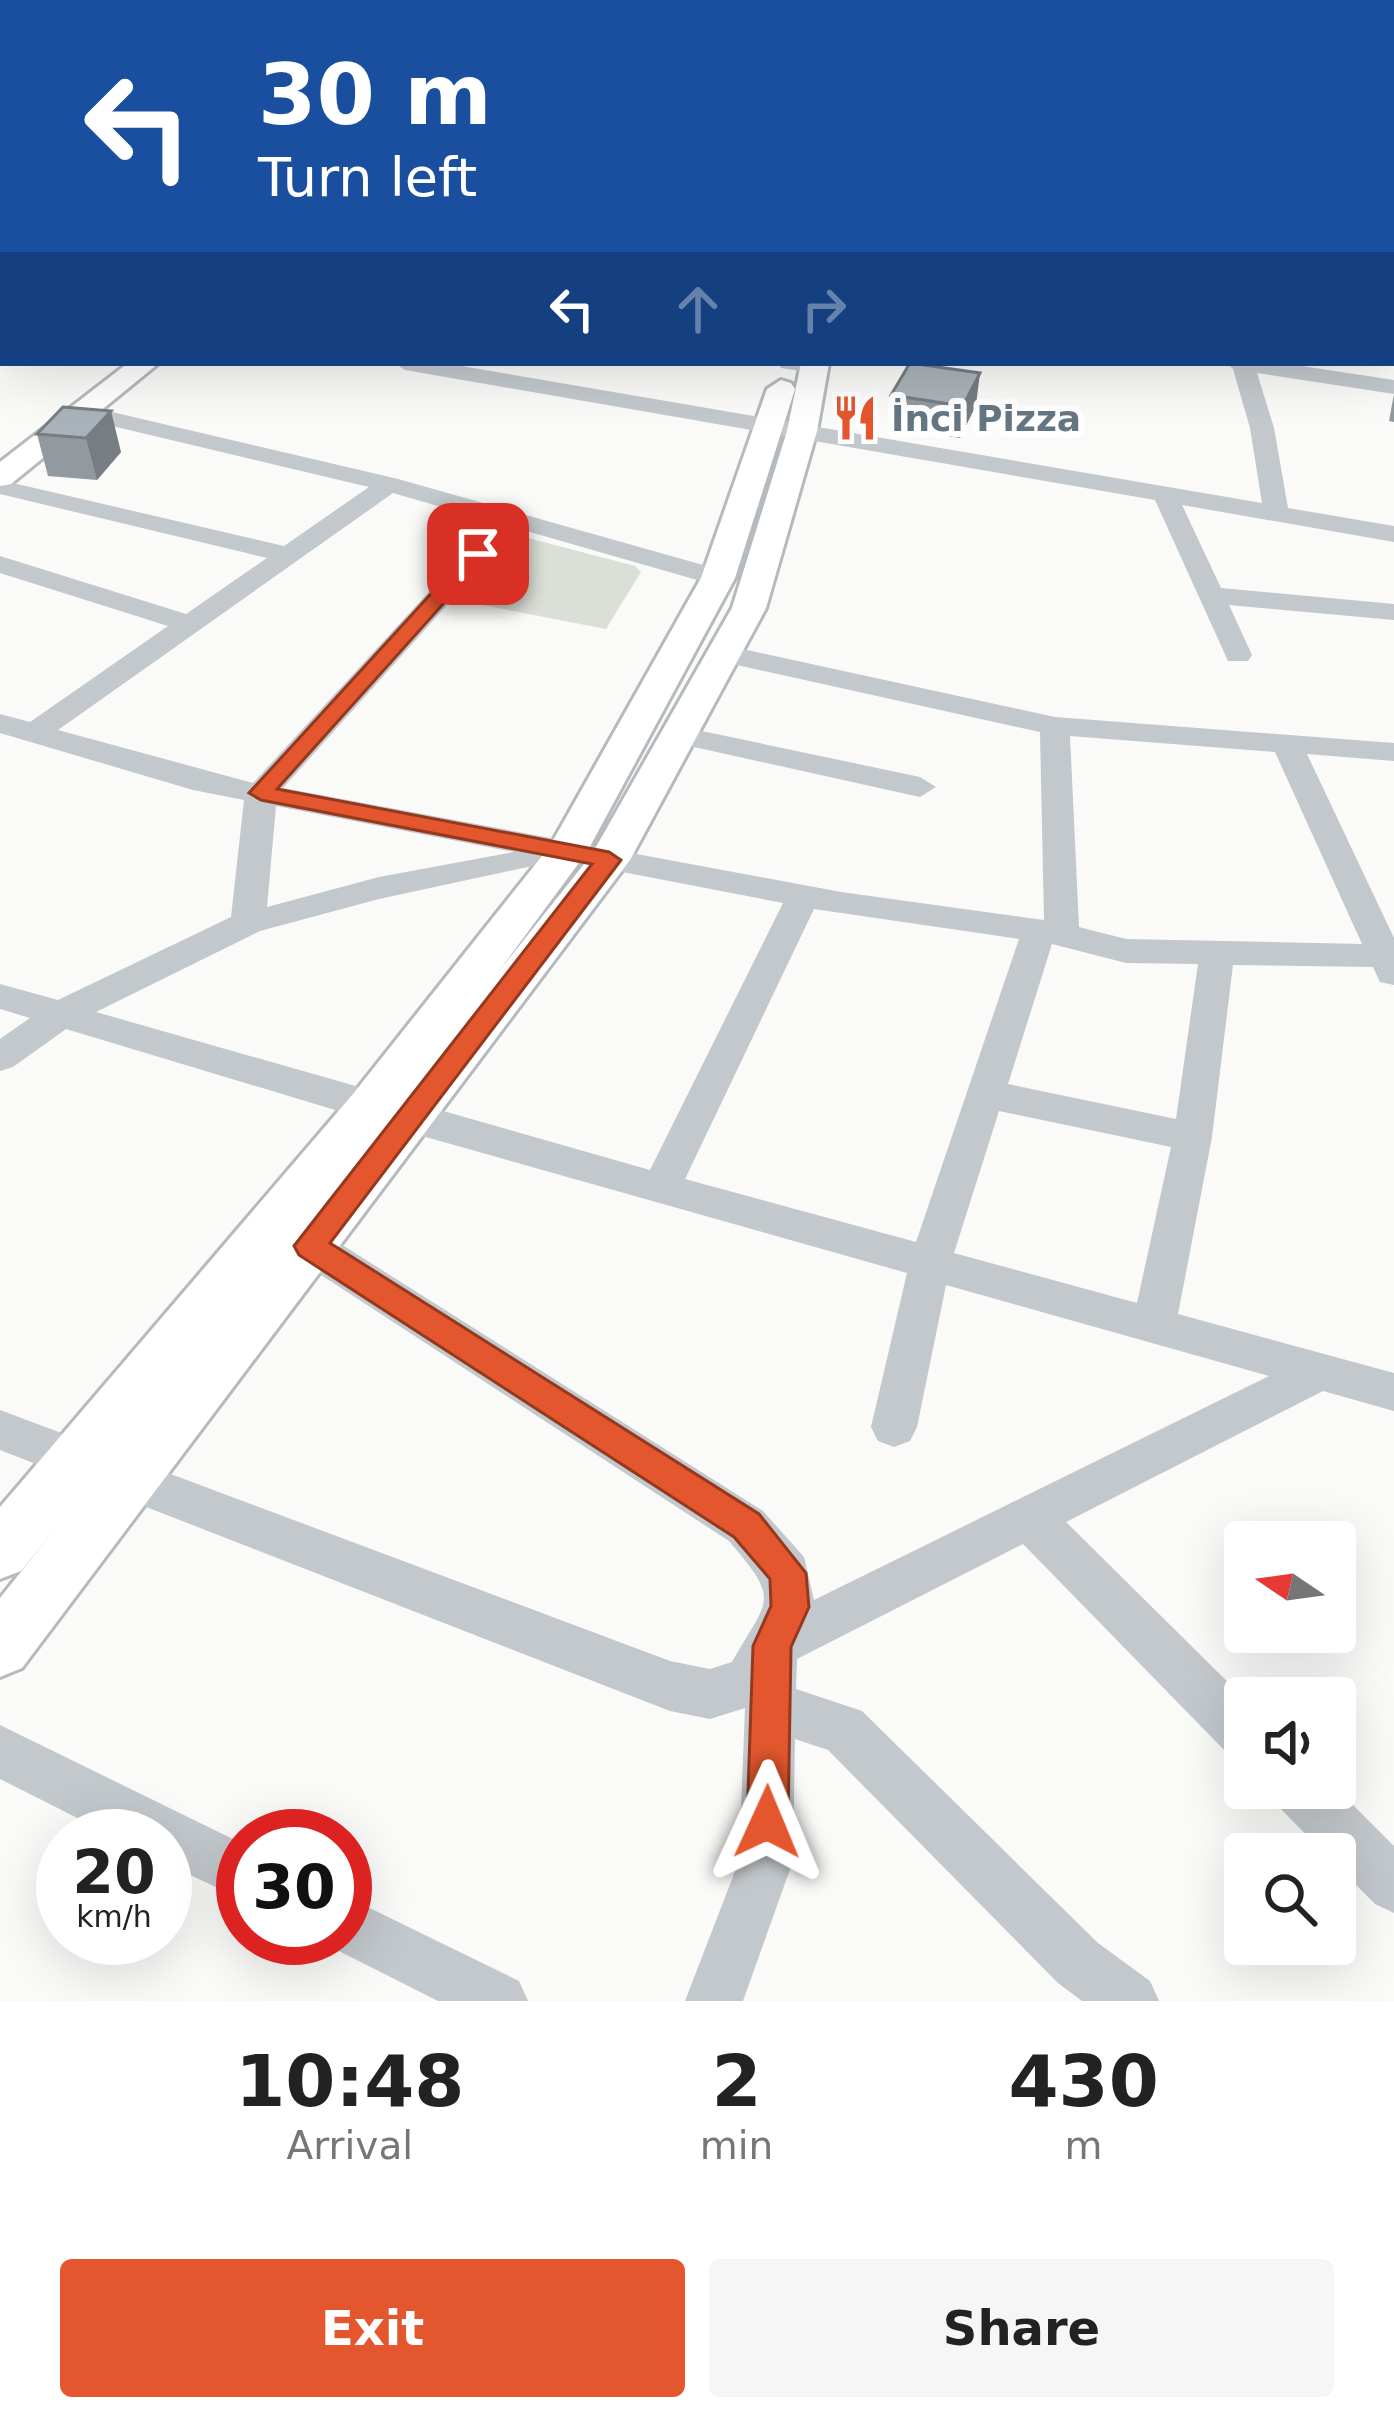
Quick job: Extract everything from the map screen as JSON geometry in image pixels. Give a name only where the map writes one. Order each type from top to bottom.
[{"type":"main road","points":[[0,477],[142,366]]},
{"type":"main road","points":[[54,439],[176,366]]},
{"type":"main road","points":[[0,1551],[389,1112],[678,735],[749,608],[802,366]]},
{"type":"main road","points":[[588,856],[787,428]]},
{"type":"main road","points":[[0,1647],[310,1246],[389,1112]]},
{"type":"street","points":[[423,366],[1394,534]]},
{"type":"street","points":[[1242,366],[1262,428],[1276,515]]},
{"type":"street","points":[[1260,366],[1394,387]]},
{"type":"street","points":[[95,415],[389,484],[718,578]]},
{"type":"street","points":[[34,734],[389,484]]},
{"type":"street","points":[[0,488],[289,555]]},
{"type":"street","points":[[1166,497],[1238,655]]},
{"type":"street","points":[[248,923],[261,793],[508,520]]},
{"type":"street","points":[[0,564],[189,624]]},
{"type":"street","points":[[1210,595],[1394,612]]},
{"type":"street","points":[[724,654],[1055,726],[1394,752]]},
{"type":"street","points":[[0,723],[204,783],[803,896],[1051,932],[1126,951],[1392,963],[1286,743]]},
{"type":"street","points":[[894,1427],[930,1263],[986,1094],[1051,932],[1055,726]]},
{"type":"street","points":[[678,735],[920,787]]},
{"type":"street","points":[[0,1058],[63,1012],[248,923],[380,888],[588,856]]},
{"type":"street","points":[[661,1188],[803,896]]},
{"type":"street","points":[[1154,1325],[1193,1137],[1216,953]]},
{"type":"street","points":[[0,996],[389,1112],[1394,1392]]},
{"type":"street","points":[[986,1094],[1193,1137]]},
{"type":"street","points":[[0,1430],[670,1686],[710,1694],[749,1682],[790,1607],[788,1573],[746,1526],[310,1246]]},
{"type":"street","points":[[772,1646],[1321,1372]]},
{"type":"street","points":[[1030,1520],[1224,1714]]},
{"type":"street","points":[[714,2001],[766,1861],[772,1646]]},
{"type":"street","points":[[770,1706],[844,1729],[1078,1964],[1130,2001]]},
{"type":"street","points":[[0,1751],[216,1859]]},
{"type":"street","points":[[1319,1809],[1394,1885]]},
{"type":"street","points":[[372,1938],[499,2001]]},
{"type":"shaded area","points":[[528,538],[635,566],[641,572],[606,629],[457,600],[509,540]]},
{"type":"building","points":[[908,366],[980,373],[963,406],[891,395]]},
{"type":"building","points":[[63,407],[111,411],[86,438],[37,434]]},
{"type":"place","name":"İnci Pizza","points":[[855,418]]},
{"type":"route","points":[[478,554],[261,793],[609,860],[310,1246],[746,1526],[788,1573],[790,1607],[772,1646],[767,1822]]}]
